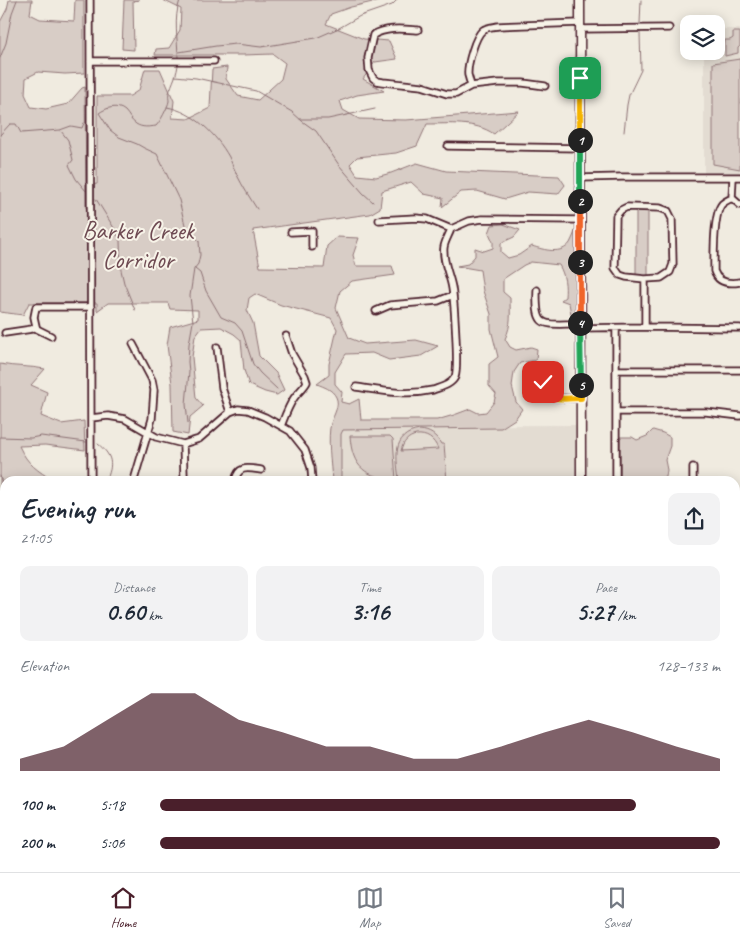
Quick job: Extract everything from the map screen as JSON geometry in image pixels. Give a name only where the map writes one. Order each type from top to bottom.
[{"type":"main road","points":[[580,0],[581,476]]},
{"type":"street","points":[[90,0],[92,476]]},
{"type":"street","points":[[472,86],[468,74],[470,58],[478,36],[484,29],[490,27],[580,26],[669,28]]},
{"type":"street","points":[[418,30],[392,29],[377,32],[373,35],[368,58],[369,70],[373,78],[383,82],[422,86],[448,94],[456,94],[472,86],[504,83],[545,86]]},
{"type":"street","points":[[90,61],[214,61]]},
{"type":"street","points":[[448,146],[580,148]]},
{"type":"street","points":[[580,178],[737,177],[732,198]]},
{"type":"street","points":[[732,198],[740,205]]},
{"type":"street","points":[[732,198],[727,200],[719,210],[715,236],[714,271],[722,282],[740,282]]},
{"type":"street","points":[[627,207],[660,208],[668,211],[672,219],[673,264],[670,272],[661,278],[645,279],[620,275],[615,268],[616,216],[627,207]]},
{"type":"street","points":[[379,220],[427,219],[451,229]]},
{"type":"street","points":[[356,386],[406,394],[420,393],[440,388],[451,382],[456,376],[453,296],[444,251],[451,229],[469,221],[482,219],[580,220]]},
{"type":"street","points":[[291,232],[312,231],[312,247]]},
{"type":"street","points":[[645,279],[645,327]]},
{"type":"street","points":[[537,290],[537,308],[540,320],[548,324],[577,324],[580,328],[740,328]]},
{"type":"street","points":[[376,311],[390,305],[438,301],[453,296]]},
{"type":"street","points":[[51,336],[37,327],[34,317],[36,307],[91,307]]},
{"type":"street","points":[[5,333],[37,327]]},
{"type":"street","points":[[616,328],[616,476]]},
{"type":"street","points":[[281,426],[294,398],[307,382],[306,376],[292,354],[286,336]]},
{"type":"street","points":[[133,344],[152,380],[154,390],[153,409],[135,476]]},
{"type":"street","points":[[217,347],[222,388],[230,412]]},
{"type":"street","points":[[616,370],[740,370]]},
{"type":"street","points":[[543,378],[545,391],[551,396],[581,398]]},
{"type":"street","points":[[91,418],[108,416],[125,419],[162,439],[183,444],[199,440],[230,412],[238,409],[248,410],[290,431],[305,450],[312,476]]},
{"type":"street","points":[[616,412],[706,412],[740,416]]},
{"type":"street","points":[[183,444],[184,476]]},
{"type":"street","points":[[693,467],[693,476]]},
{"type":"street","points":[[237,476],[237,473],[247,468],[261,470]]},
{"type":"street","points":[[740,529],[740,602]]},
{"type":"shaded area","points":[[725,29],[740,29],[740,177],[704,177],[704,60],[725,60]]},
{"type":"shaded area","points":[[581,425],[581,476],[336,476],[336,426]]},
{"type":"green space","name":"Barker Creek Corridor","points":[[9,0],[32,0],[30,14],[40,19],[74,21],[75,0],[84,0],[84,73],[38,72],[26,78],[25,94],[31,107],[46,109],[68,104],[85,87],[86,208],[91,208],[90,185],[97,184],[97,96],[130,96],[139,90],[145,69],[160,69],[174,101],[172,118],[188,119],[210,108],[212,69],[227,67],[226,79],[238,96],[258,100],[281,79],[285,63],[273,54],[155,55],[156,49],[169,48],[180,30],[181,9],[163,0],[381,0],[331,14],[326,24],[364,39],[389,41],[397,59],[375,62],[363,79],[384,91],[357,95],[340,101],[343,110],[359,119],[406,120],[519,111],[494,134],[470,125],[427,124],[417,146],[396,153],[357,157],[350,164],[357,175],[376,177],[417,163],[446,171],[559,176],[565,185],[558,194],[528,192],[505,199],[477,191],[461,192],[442,207],[443,198],[424,194],[411,182],[382,191],[380,208],[370,214],[253,230],[260,267],[324,268],[327,246],[337,237],[359,238],[353,255],[356,266],[392,266],[395,275],[352,281],[340,291],[336,308],[349,338],[365,344],[416,340],[438,346],[421,356],[389,360],[372,353],[346,354],[335,372],[335,384],[342,392],[341,402],[349,404],[359,399],[361,420],[437,420],[470,409],[478,413],[486,412],[494,402],[496,394],[489,386],[489,364],[498,357],[491,329],[491,314],[483,291],[480,270],[457,266],[468,264],[475,256],[475,248],[484,251],[493,248],[493,242],[489,233],[492,225],[503,224],[520,230],[514,237],[501,243],[501,252],[508,258],[519,255],[532,246],[547,250],[558,250],[567,247],[575,231],[576,314],[571,314],[569,303],[561,300],[565,297],[565,285],[563,273],[559,265],[531,262],[503,279],[503,292],[510,298],[510,324],[505,339],[510,347],[516,350],[531,347],[537,349],[536,360],[520,363],[514,372],[512,386],[516,402],[522,409],[515,419],[501,428],[343,430],[341,434],[341,476],[332,476],[329,436],[337,400],[330,390],[317,384],[329,375],[329,364],[337,329],[331,318],[281,305],[255,294],[249,298],[247,310],[253,323],[259,356],[276,373],[284,390],[277,395],[249,385],[244,370],[241,340],[221,327],[201,328],[195,336],[192,357],[196,398],[203,406],[190,417],[188,435],[173,432],[172,384],[167,345],[170,327],[198,319],[198,310],[170,309],[168,303],[108,303],[97,311],[97,303],[29,303],[23,315],[0,312],[0,22],[7,9]]},
{"type":"green space","points":[[124,0],[139,0],[133,1],[134,50],[122,49]]},
{"type":"green space","points":[[733,32],[740,32],[738,53],[725,56],[725,40],[733,38]]},
{"type":"green space","points":[[740,59],[740,169],[713,164],[713,63]]},
{"type":"green space","points":[[636,211],[648,211],[648,276],[636,276]]},
{"type":"green space","points":[[0,364],[45,369],[31,385],[47,392],[41,416],[61,424],[84,421],[85,450],[45,445],[19,446],[34,467],[46,476],[0,476]]},
{"type":"green space","points":[[653,430],[670,437],[670,446],[665,460],[666,476],[620,476],[620,437],[632,437],[637,440],[647,436]]},
{"type":"green space","points":[[427,431],[435,436],[441,444],[444,444],[447,476],[398,476],[398,449],[404,437],[410,432]],"holes":[[[416,435],[424,435],[430,438],[438,449],[401,451],[408,439]]]},
{"type":"green space","points":[[350,436],[390,436],[393,439],[396,476],[376,476],[362,469],[351,447]]},
{"type":"waterway","points":[[0,58],[6,43],[12,13],[17,0]]},
{"type":"waterway","points":[[178,59],[176,22],[180,0]]},
{"type":"waterway","points":[[179,52],[236,44],[261,47],[316,38],[360,16],[392,5],[397,0]]},
{"type":"waterway","points":[[640,24],[641,0]]},
{"type":"waterway","points":[[624,132],[629,95],[641,70],[640,33]]},
{"type":"waterway","points":[[178,63],[168,104],[156,126],[146,127],[138,125],[125,111],[115,107],[108,108],[99,113],[110,130],[119,137],[157,154],[179,200],[185,225],[199,241],[200,255],[198,264],[194,269],[190,296],[193,322],[188,362],[186,404],[188,423]]},
{"type":"waterway","points":[[175,76],[196,78],[256,91],[292,112],[316,131],[339,165],[373,202]]},
{"type":"waterway","points":[[167,107],[195,119],[211,132],[224,148],[239,179],[257,209]]},
{"type":"waterway","points":[[300,119],[328,119],[375,109]]},
{"type":"waterway","points":[[0,135],[10,124],[16,124],[21,133],[60,130],[71,126],[82,128],[84,123]]},
{"type":"waterway","points":[[61,131],[68,140],[73,160],[69,165],[76,179],[86,191]]},
{"type":"waterway","points":[[96,199],[120,241],[121,270],[135,310]]},
{"type":"waterway","points":[[195,269],[200,273],[206,291],[221,317],[235,323],[242,331],[253,364],[277,389]]},
{"type":"waterway","points":[[0,437],[31,438],[41,436],[86,442]]},
{"type":"waterway","points":[[98,444],[109,456],[111,465],[108,476]]},
{"type":"route","points":[[543,382],[545,391],[551,396],[581,398],[580,78]]}]
